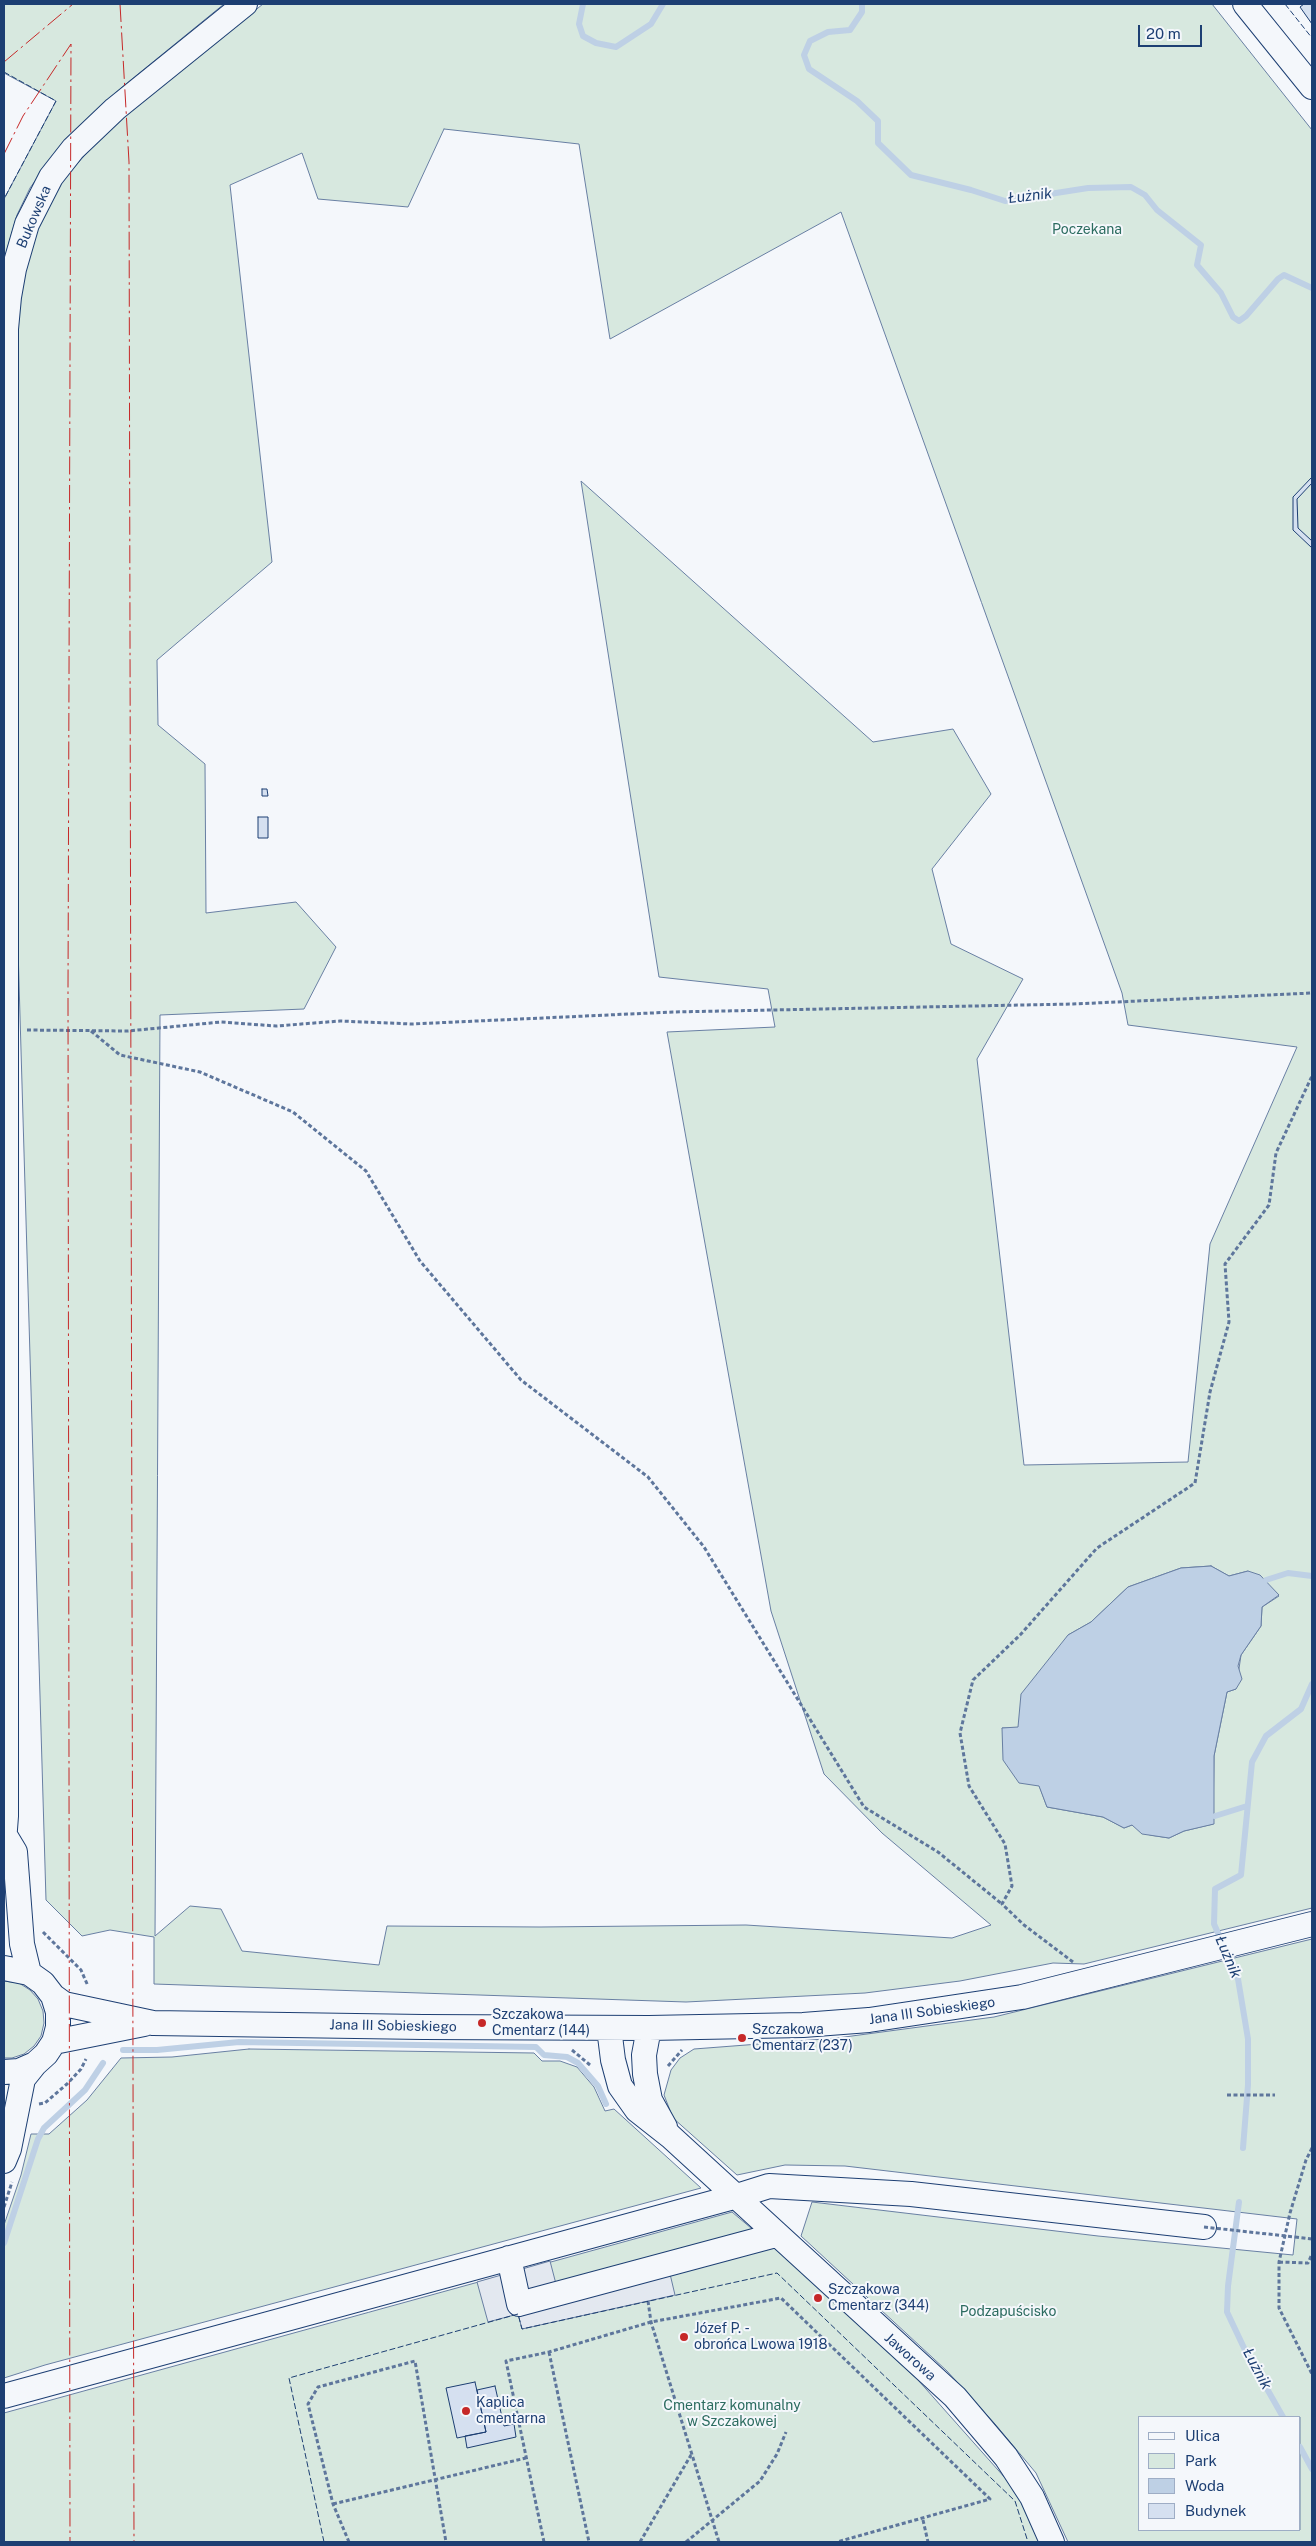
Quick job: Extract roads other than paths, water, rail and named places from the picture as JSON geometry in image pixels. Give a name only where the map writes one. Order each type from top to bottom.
[{"type":"street","name":"Bukowska","points":[[5,1839],[7,1029],[5,345],[11,251],[51,177],[73,150],[115,109],[245,4]]},
{"type":"street","points":[[1245,4],[1312,87]]},
{"type":"street","points":[[5,1839],[15,1852],[22,1944],[29,1973]]},
{"type":"street","name":"Jana III Sobieskiego","points":[[153,2022],[423,2028],[650,2028],[803,2025],[869,2020],[1022,1997],[1312,1924]]},
{"type":"street","points":[[4,1968],[29,1973],[43,1983],[53,1996],[64,2004],[153,2022]]},
{"type":"street","points":[[4,2161],[9,2148],[23,2078],[46,2054],[54,2042],[58,2027],[58,2012],[53,1996]]},
{"type":"street","points":[[54,2042],[153,2022]]},
{"type":"street","name":"Jaworowa","points":[[609,2028],[613,2060],[620,2086],[637,2110],[670,2136],[734,2197],[955,2397],[1006,2457],[1032,2497],[1052,2542]]},
{"type":"street","name":"Jaworowa","points":[[650,2028],[644,2055],[645,2074],[650,2100],[670,2136]]},
{"type":"street","points":[[4,2072],[19,2071],[35,2064]]},
{"type":"street","points":[[4,2396],[769,2186],[911,2194],[1204,2227]]},
{"type":"street","points":[[508,2258],[519,2304],[776,2235]]},
{"type":"water","points":[[1211,1566],[1229,1576],[1248,1571],[1260,1575],[1279,1595],[1262,1607],[1261,1626],[1241,1655],[1238,1666],[1242,1679],[1236,1689],[1227,1692],[1214,1756],[1214,1824],[1184,1831],[1169,1838],[1142,1834],[1132,1825],[1124,1828],[1103,1817],[1047,1807],[1039,1786],[1019,1783],[1003,1760],[1002,1728],[1018,1727],[1021,1694],[1068,1635],[1091,1622],[1128,1587],[1181,1568]]},
{"type":"waterway","name":"Łużnik","points":[[583,4],[579,24],[583,36],[596,43],[616,47],[651,24],[663,4]]},
{"type":"waterway","name":"Łużnik","points":[[862,4],[862,12],[850,30],[828,32],[810,41],[804,55],[809,69],[857,101],[878,121],[878,143],[911,175],[971,190],[1005,201],[1088,188],[1131,187],[1145,195],[1157,210],[1201,245],[1197,265],[1221,293],[1233,317],[1239,321],[1246,316],[1278,279],[1284,275],[1312,288]]},
{"type":"waterway","points":[[1266,1580],[1288,1573],[1312,1576]]},
{"type":"waterway","name":"Łużnik","points":[[1222,1942],[1214,1924],[1215,1889],[1241,1875],[1252,1762],[1266,1736],[1301,1709],[1312,1684]]},
{"type":"waterway","points":[[1215,1816],[1247,1806]]},
{"type":"waterway","name":"Łużnik","points":[[1226,1951],[1238,1979],[1248,2039],[1248,2085],[1243,2148]]},
{"type":"waterway","points":[[123,2050],[157,2050],[239,2042],[536,2047],[544,2055],[567,2057],[578,2063],[598,2086],[606,2104]]},
{"type":"waterway","points":[[4,2243],[38,2139],[44,2128],[85,2090],[103,2063]]},
{"type":"waterway","name":"Łużnik","points":[[1239,2202],[1228,2286],[1227,2312],[1245,2350],[1282,2416]]},
{"type":"waterway","name":"Łużnik","points":[[1301,2449],[1312,2469]]},
{"type":"place","name":"Szczakowa Cmentarz (144)","points":[[482,2023]]},
{"type":"place","name":"Szczakowa Cmentarz (237)","points":[[742,2038]]},
{"type":"place","name":"Szczakowa Cmentarz (344)","points":[[818,2298]]},
{"type":"place","name":"Józef P. - obrońca Lwowa 1918","points":[[684,2337]]},
{"type":"place","name":"Kaplica cmentarna","points":[[466,2411]]},
{"type":"park label","name":"Poczekana","points":[[1087,230]]},
{"type":"park label","name":"Podzapuścisko","points":[[1008,2312]]},
{"type":"park label","name":"Cmentarz komunalny w Szczakowej","points":[[732,2414]]}]
